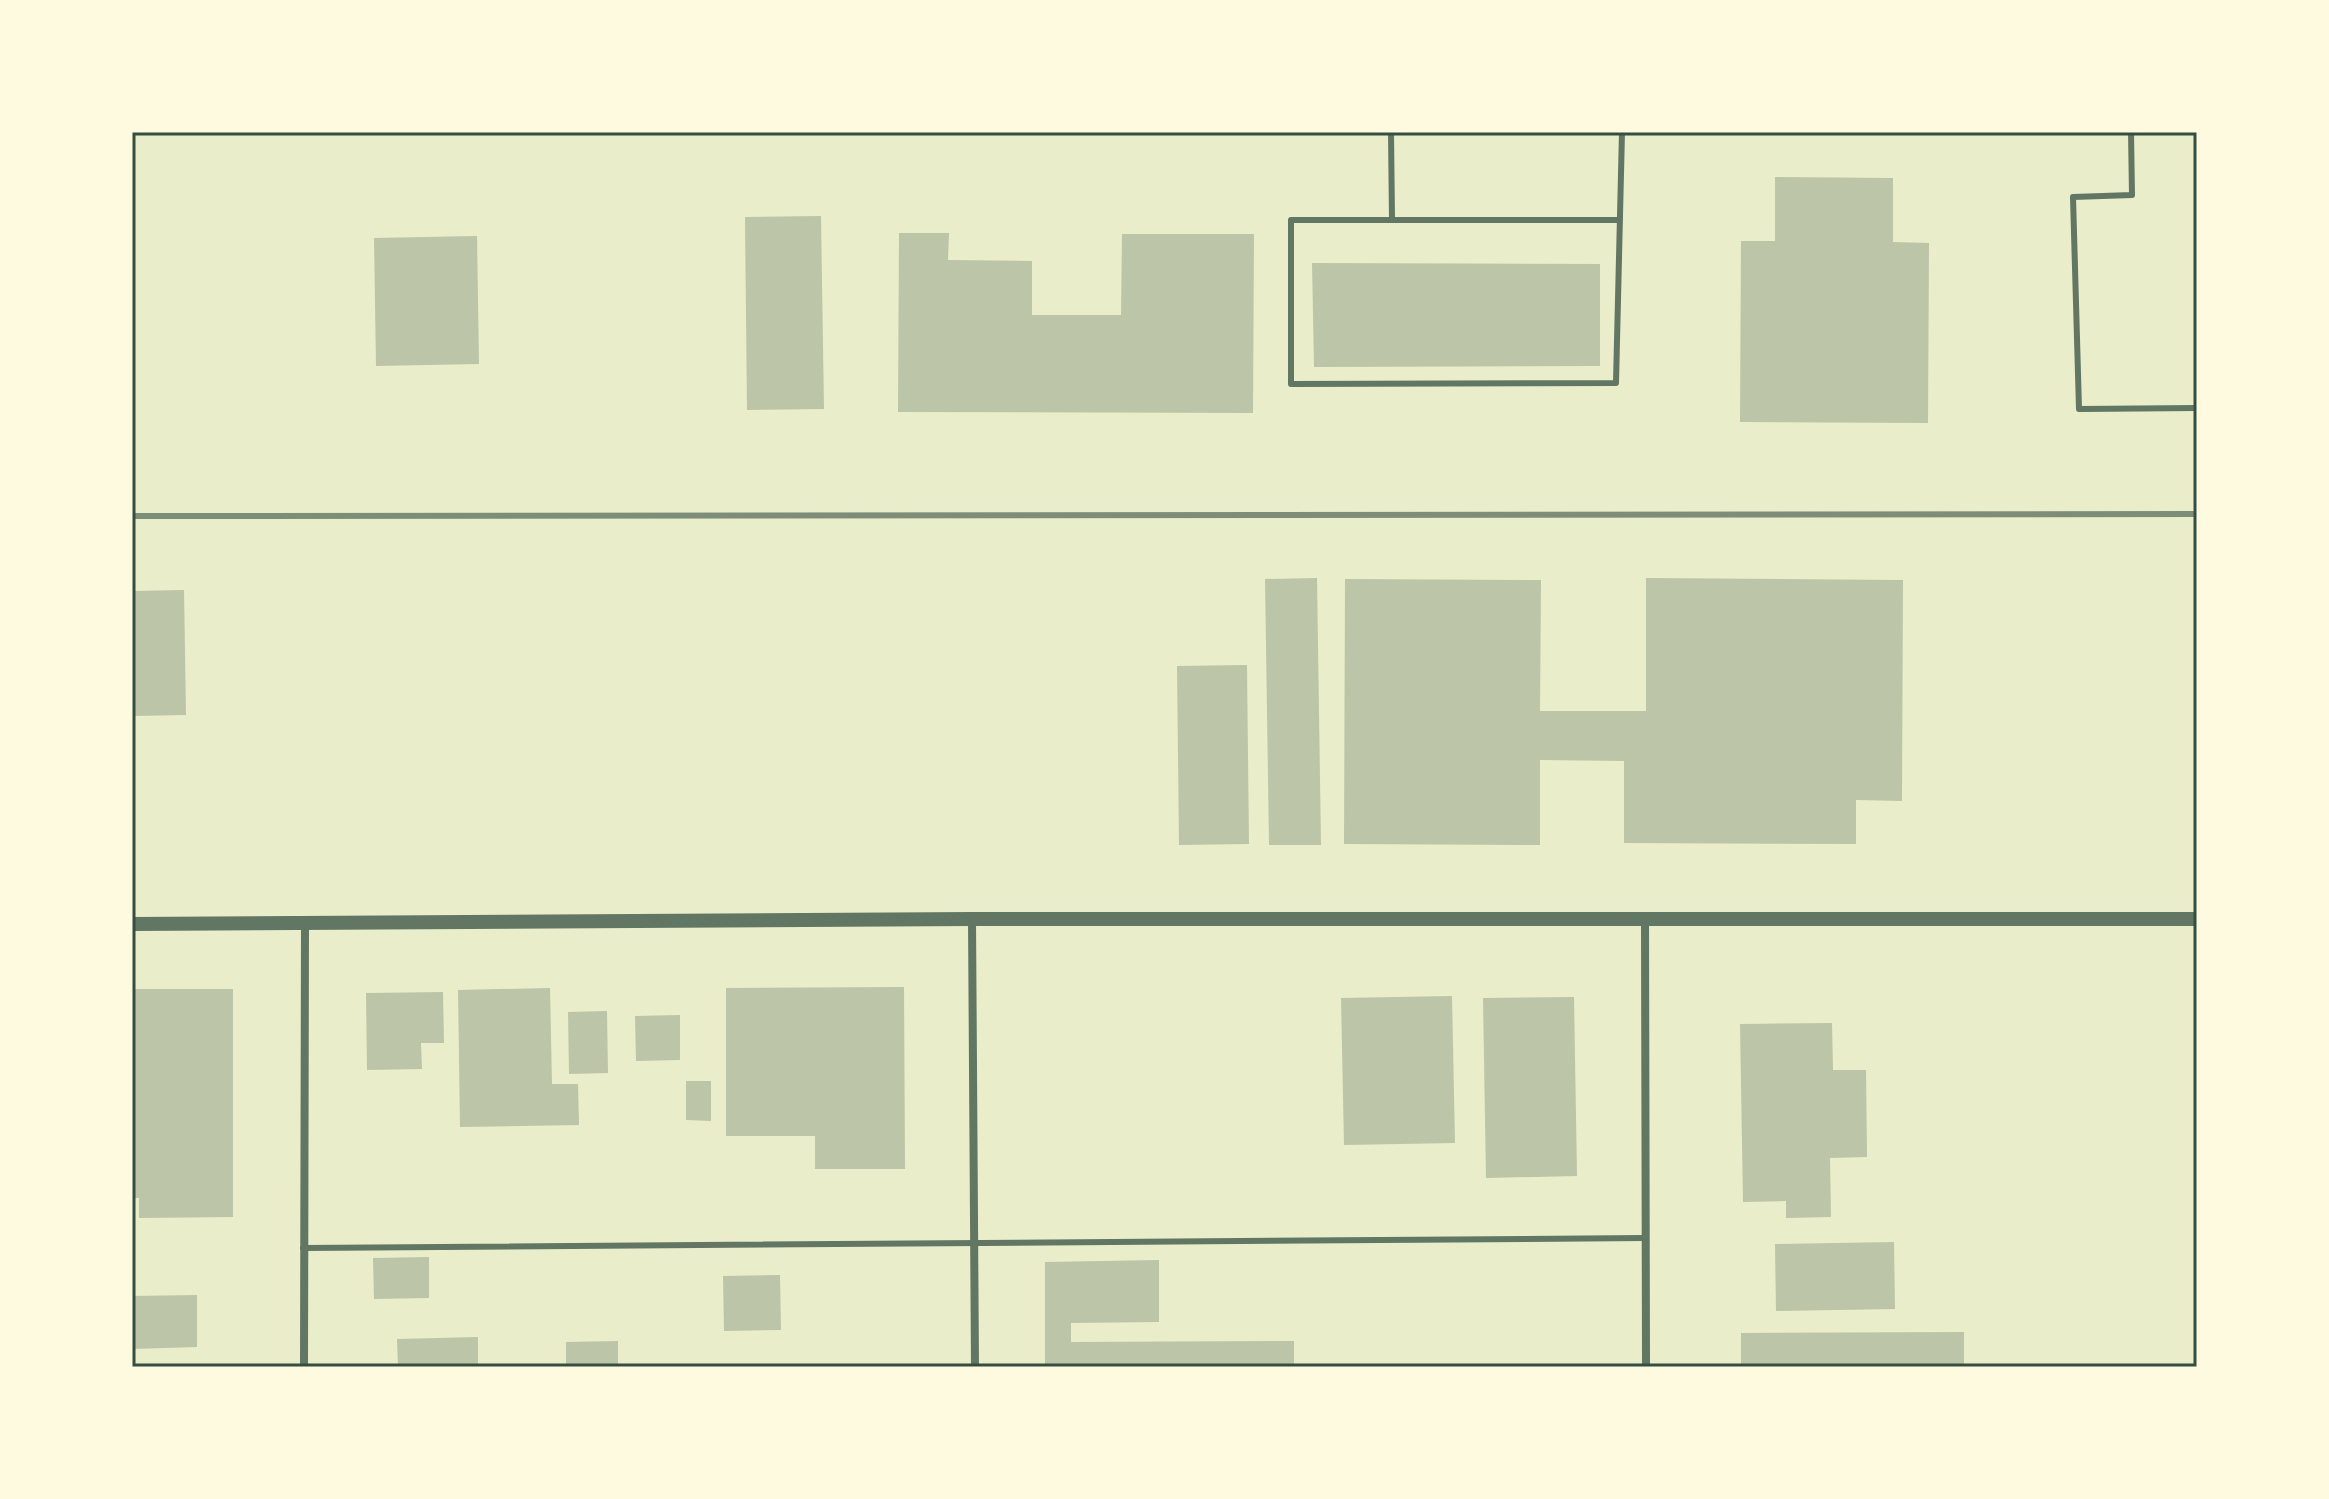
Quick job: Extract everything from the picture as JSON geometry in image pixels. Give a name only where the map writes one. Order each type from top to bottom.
[{"type":"street","points":[[972,919],[975,1367]]},
{"type":"street","points":[[132,924],[972,919],[2197,919]]},
{"type":"street","points":[[1645,919],[1646,1367]]},
{"type":"street","points":[[304,1367],[305,923]]},
{"type":"lane","points":[[1391,132],[1392,220]]},
{"type":"lane","points":[[1620,220],[1291,220],[1291,384],[1616,383],[1620,220],[1622,132]]},
{"type":"lane","points":[[2131,132],[2132,195],[2073,197],[2079,409],[2197,408]]},
{"type":"lane","points":[[303,1248],[1645,1238]]},
{"type":"building","points":[[1775,177],[1893,178],[1893,242],[1929,243],[1928,423],[1740,422],[1741,241],[1775,241]]},
{"type":"building","points":[[821,216],[824,409],[747,410],[745,217]]},
{"type":"building","points":[[899,233],[949,233],[948,260],[1032,261],[1032,315],[1121,315],[1122,234],[1254,234],[1253,413],[898,412]]},
{"type":"building","points":[[477,236],[479,364],[376,366],[374,238]]},
{"type":"building","points":[[1312,263],[1600,264],[1600,366],[1314,367]]},
{"type":"building","points":[[1317,578],[1321,845],[1269,845],[1265,579]]},
{"type":"building","points":[[1646,578],[1903,580],[1902,801],[1856,800],[1856,844],[1624,843],[1624,761],[1540,760],[1540,845],[1344,844],[1345,579],[1541,580],[1540,711],[1646,711]]},
{"type":"building","points":[[184,590],[186,715],[132,716],[132,591]]},
{"type":"building","points":[[1247,665],[1249,844],[1179,845],[1177,666]]},
{"type":"building","points":[[904,987],[905,1169],[815,1169],[815,1136],[726,1136],[726,988]]},
{"type":"building","points":[[550,988],[552,1084],[578,1084],[579,1125],[460,1127],[458,990]]},
{"type":"building","points":[[132,989],[233,989],[233,1217],[139,1218],[139,1198],[132,1198]]},
{"type":"building","points":[[443,992],[444,1043],[421,1043],[422,1069],[367,1070],[366,993]]},
{"type":"building","points":[[1452,996],[1455,1143],[1344,1145],[1341,998]]},
{"type":"building","points":[[1574,997],[1577,1176],[1486,1178],[1483,998]]},
{"type":"building","points":[[607,1011],[608,1073],[569,1074],[568,1012]]},
{"type":"building","points":[[680,1015],[680,1060],[636,1061],[635,1016]]},
{"type":"building","points":[[1832,1023],[1833,1070],[1866,1070],[1867,1157],[1830,1158],[1831,1217],[1786,1218],[1786,1201],[1743,1202],[1740,1024]]},
{"type":"building","points":[[686,1081],[711,1081],[711,1121],[686,1120]]},
{"type":"building","points":[[1894,1242],[1895,1309],[1776,1311],[1775,1244]]},
{"type":"building","points":[[429,1257],[429,1298],[374,1299],[373,1258]]},
{"type":"building","points":[[1159,1260],[1159,1322],[1071,1323],[1071,1342],[1294,1341],[1294,1367],[1045,1367],[1045,1262]]},
{"type":"building","points":[[780,1275],[781,1330],[724,1331],[723,1276]]},
{"type":"building","points":[[197,1295],[197,1347],[132,1349],[132,1296]]},
{"type":"building","points":[[1964,1332],[1964,1367],[1741,1367],[1741,1333]]},
{"type":"building","points":[[478,1337],[478,1367],[398,1367],[397,1339]]},
{"type":"building","points":[[618,1341],[618,1367],[566,1367],[566,1342]]},
{"type":"railway","points":[[132,516],[2197,514]]}]
